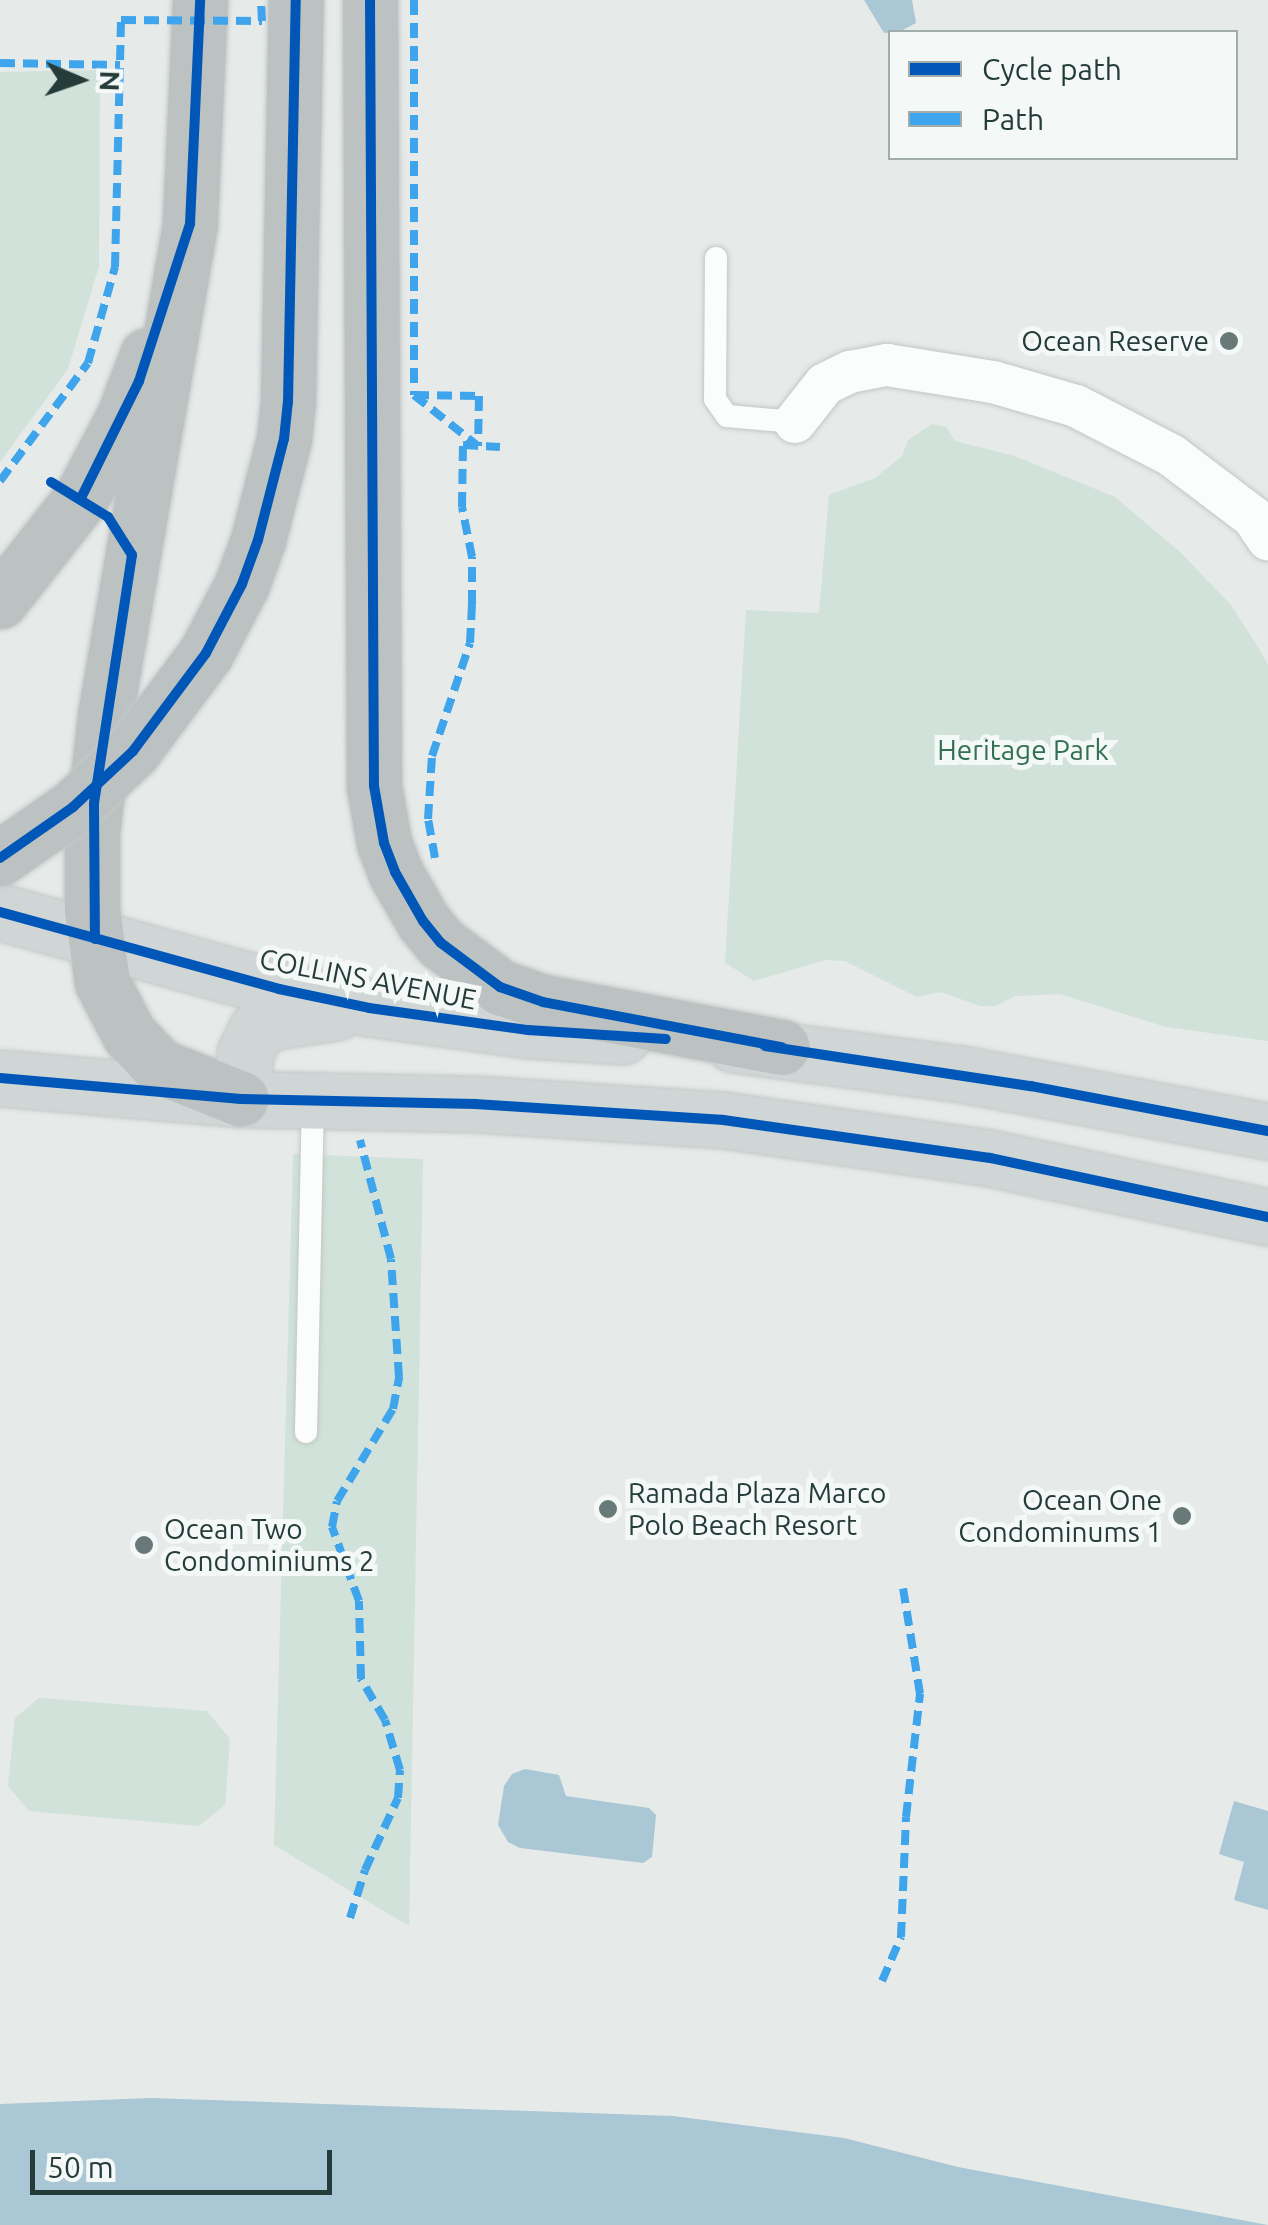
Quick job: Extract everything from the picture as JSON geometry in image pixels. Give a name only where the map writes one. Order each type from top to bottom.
[{"type":"highway","points":[[200,0],[190,224],[99,760],[91,855],[94,939],[108,998],[120,1021],[147,1054],[182,1079],[241,1098]]},
{"type":"highway","points":[[0,858],[73,807],[132,750],[206,653],[242,584],[258,540],[284,439],[288,402],[296,0]]},
{"type":"highway","points":[[370,0],[374,786],[384,843],[395,872],[415,910],[441,942],[500,988],[542,1002],[782,1048]]},
{"type":"highway","points":[[0,602],[81,498],[106,452],[139,381],[190,224]]},
{"type":"main road","name":"COLLINS AVENUE","points":[[0,912],[278,989],[369,1008],[528,1030],[782,1048],[1102,1098],[1268,1131]]},
{"type":"main road","points":[[241,1098],[245,1053],[256,1030],[275,1021],[369,1008]]},
{"type":"main road","points":[[0,1078],[241,1098],[592,1110],[807,1130],[990,1158],[1268,1216]]},
{"type":"street","points":[[795,422],[825,384],[850,372],[888,364],[993,382],[1092,414],[1171,455],[1263,528]]},
{"type":"lane","points":[[716,258],[715,399],[727,416],[795,422]]},
{"type":"lane","points":[[306,1432],[313,1100]]},
{"type":"green space","points":[[100,70],[99,266],[68,369],[0,462],[0,72]]},
{"type":"green space","name":"Heritage Park","points":[[932,424],[946,427],[955,441],[1015,456],[1115,497],[1180,552],[1231,605],[1268,665],[1268,1041],[1166,1027],[1060,994],[1016,996],[995,1006],[980,1006],[941,992],[917,997],[845,961],[825,960],[754,981],[725,963],[746,610],[819,613],[829,495],[875,478],[902,456],[908,440]]},
{"type":"green space","points":[[293,1154],[423,1159],[409,1926],[274,1845]]},
{"type":"green space","points":[[39,1698],[207,1711],[230,1739],[225,1805],[199,1826],[29,1811],[8,1786],[15,1718]]},
{"type":"water","points":[[864,0],[912,0],[916,23],[884,33]]},
{"type":"water","points":[[525,1769],[559,1775],[566,1796],[649,1808],[656,1815],[652,1857],[643,1863],[520,1848],[508,1842],[498,1825],[504,1786],[512,1774]]},
{"type":"water","points":[[1234,1801],[1268,1811],[1268,1910],[1234,1900],[1244,1862],[1219,1854]]},
{"type":"water","points":[[151,2098],[673,2116],[844,2138],[958,2167],[1268,2225],[0,2225],[0,2104]]},
{"type":"marked path","points":[[0,481],[88,363],[115,267],[121,20],[262,21],[261,0]]},
{"type":"marked path","points":[[414,0],[414,395],[479,396],[478,446]]},
{"type":"marked path","points":[[0,63],[120,65]]},
{"type":"marked path","points":[[414,395],[478,446]]},
{"type":"marked path","points":[[435,858],[428,819],[432,756],[470,643],[472,557],[462,507],[463,445],[500,447]]},
{"type":"marked path","points":[[350,1918],[365,1870],[398,1798],[400,1770],[385,1720],[361,1679],[359,1601],[332,1527],[337,1501],[393,1409],[399,1377],[391,1259],[360,1140]]},
{"type":"marked path","points":[[882,1981],[901,1937],[906,1817],[920,1694],[903,1588]]},
{"type":"cycle path","points":[[81,498],[139,381],[190,224],[200,0]]},
{"type":"cycle path","points":[[0,858],[73,807],[133,751],[206,653],[242,584],[258,540],[284,439],[288,402],[296,0]]},
{"type":"cycle path","points":[[370,0],[374,786],[384,843],[395,872],[423,921],[441,943],[500,987],[543,1002],[782,1047]]},
{"type":"cycle path","points":[[51,482],[108,517],[132,555],[94,804],[95,939]]},
{"type":"cycle path","points":[[0,912],[279,989],[369,1008],[528,1030],[666,1039]]},
{"type":"cycle path","points":[[765,1046],[1031,1086],[1268,1131]]},
{"type":"cycle path","points":[[0,1078],[241,1099],[476,1104],[723,1120],[990,1158],[1268,1217]]},
{"type":"place","name":"Ocean Reserve","points":[[1229,341]]},
{"type":"place","name":"Ramada Plaza Marco Polo Beach Resort","points":[[608,1509]]},
{"type":"place","name":"Ocean One Condominums 1","points":[[1182,1516]]},
{"type":"place","name":"Ocean Two Condominiums 2","points":[[144,1545]]}]
